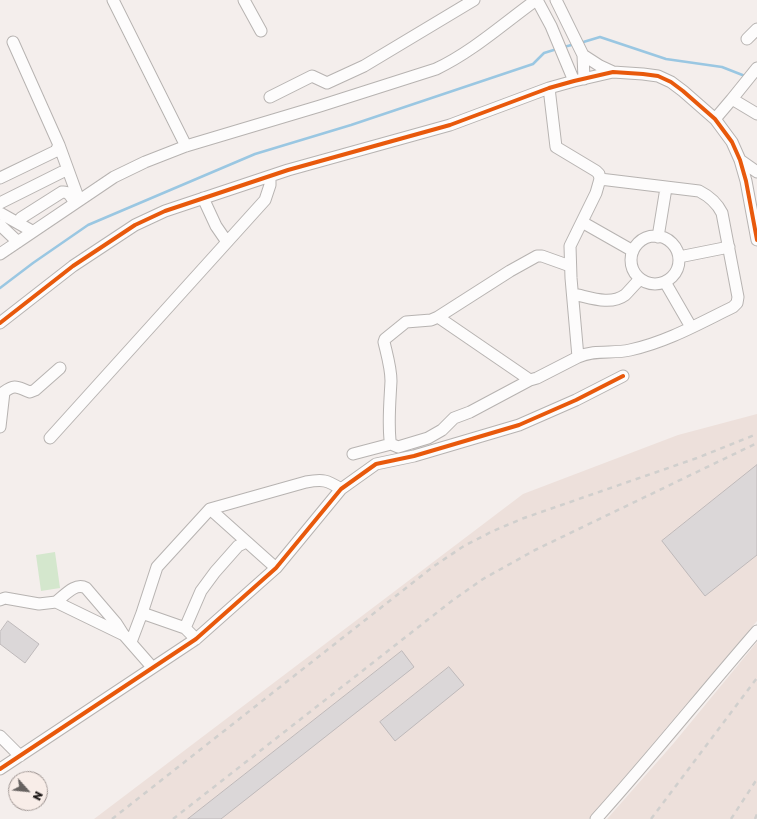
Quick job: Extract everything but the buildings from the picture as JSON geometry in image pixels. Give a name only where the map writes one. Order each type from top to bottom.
[{"type":"street","points":[[113,0],[186,146]]},
{"type":"street","points":[[270,97],[312,76],[327,83],[364,66],[474,0]]},
{"type":"street","points":[[0,254],[114,177],[145,162],[186,146],[320,106],[436,69],[465,54],[538,2],[552,0]]},
{"type":"street","points":[[556,0],[582,52],[600,66],[613,72]]},
{"type":"street","points":[[249,2],[261,31]]},
{"type":"street","points":[[538,2],[551,26],[565,60],[579,80]]},
{"type":"street","points":[[747,39],[757,29]]},
{"type":"street","points":[[13,42],[59,145],[77,201]]},
{"type":"street","points":[[579,80],[582,52]]},
{"type":"street","points":[[715,120],[757,68]]},
{"type":"street","points":[[0,323],[72,266],[113,238],[135,225],[165,211],[288,170],[450,125],[549,88],[613,72],[658,76],[671,82],[683,90],[715,120],[732,142],[740,160],[746,181],[757,240]]},
{"type":"street","points":[[549,88],[556,147],[596,171],[600,179],[596,192],[570,246],[570,266],[578,357]]},
{"type":"street","points":[[732,99],[757,114]]},
{"type":"street","points":[[0,178],[56,151],[59,145]]},
{"type":"street","points":[[740,160],[757,172]]},
{"type":"street","points":[[0,203],[62,172]]},
{"type":"street","points":[[50,438],[265,200],[270,185],[270,176]]},
{"type":"street","points":[[353,454],[392,444],[398,447],[428,438],[442,430],[454,418],[470,412],[530,380],[537,378],[578,357],[601,352],[631,350],[665,339],[733,307],[737,303],[738,297],[722,213],[713,200],[699,191],[600,179]]},
{"type":"street","points":[[658,237],[666,188]]},
{"type":"street","points":[[21,218],[62,192],[68,193],[77,201]]},
{"type":"street","points":[[203,198],[216,226],[227,242]]},
{"type":"street","points":[[0,213],[32,231]]},
{"type":"street","points":[[582,222],[634,251]]},
{"type":"street","points":[[0,225],[18,242]]},
{"type":"street","points":[[652,237],[665,239],[672,243],[679,257],[676,272],[665,282],[653,284],[648,283],[640,279],[634,272],[632,267],[632,256],[634,251],[641,242],[652,237]]},
{"type":"street","points":[[679,257],[729,248]]},
{"type":"street","points":[[392,444],[388,424],[391,381],[388,357],[384,342],[385,339],[406,322],[431,320],[438,317],[510,271],[537,256],[542,256],[570,266]]},
{"type":"street","points":[[573,294],[605,301],[612,300],[624,295],[640,279]]},
{"type":"street","points":[[665,282],[691,327]]},
{"type":"street","points":[[438,317],[530,380]]},
{"type":"street","points":[[0,427],[2,393],[14,386],[30,392],[35,390],[60,368]]},
{"type":"street","points":[[0,768],[196,639],[276,568],[341,489],[376,464],[414,456],[518,425],[576,400],[623,376]]},
{"type":"street","points":[[128,639],[142,613],[157,566],[210,509],[319,479],[329,481],[341,489]]},
{"type":"street","points":[[210,509],[276,568]]},
{"type":"street","points":[[185,628],[202,591],[215,572],[238,546],[246,542]]},
{"type":"street","points":[[0,600],[5,598],[39,604],[56,602],[76,586],[86,588],[152,667]]},
{"type":"street","points":[[56,602],[128,639]]},
{"type":"street","points":[[142,613],[185,628],[196,639]]},
{"type":"street","points":[[596,819],[672,733],[757,631]]},
{"type":"street","points":[[0,736],[20,756]]},
{"type":"shaded area","points":[[757,414],[757,621],[589,819],[94,819],[523,494],[678,435]]},
{"type":"shaded area","points":[[757,642],[757,819],[607,819],[673,744]]},
{"type":"green space","points":[[55,552],[60,588],[41,591],[36,555]]},
{"type":"waterway","points":[[580,43],[600,37],[666,59],[722,67],[745,76]]},
{"type":"waterway","points":[[564,47],[575,44]]},
{"type":"waterway","points":[[0,288],[88,225],[255,154],[351,125],[533,64],[544,53],[557,49]]},
{"type":"railway","points":[[112,819],[434,566],[464,546],[493,531],[524,518],[697,458],[757,434]]},
{"type":"railway","points":[[173,819],[453,600],[483,579],[535,550],[757,443]]},
{"type":"railway","points":[[651,819],[757,678]]},
{"type":"railway","points":[[731,819],[757,779]]},
{"type":"railway","points":[[755,819],[757,814]]},
{"type":"cycle path","points":[[0,323],[73,266],[135,225],[165,211],[288,170],[450,125],[549,88],[613,72],[658,76],[671,82],[683,91],[715,119],[732,142],[740,160],[746,181],[757,240]]},
{"type":"cycle path","points":[[0,769],[196,639],[276,568],[341,489],[376,464],[414,456],[519,425],[576,400],[623,376]]}]
